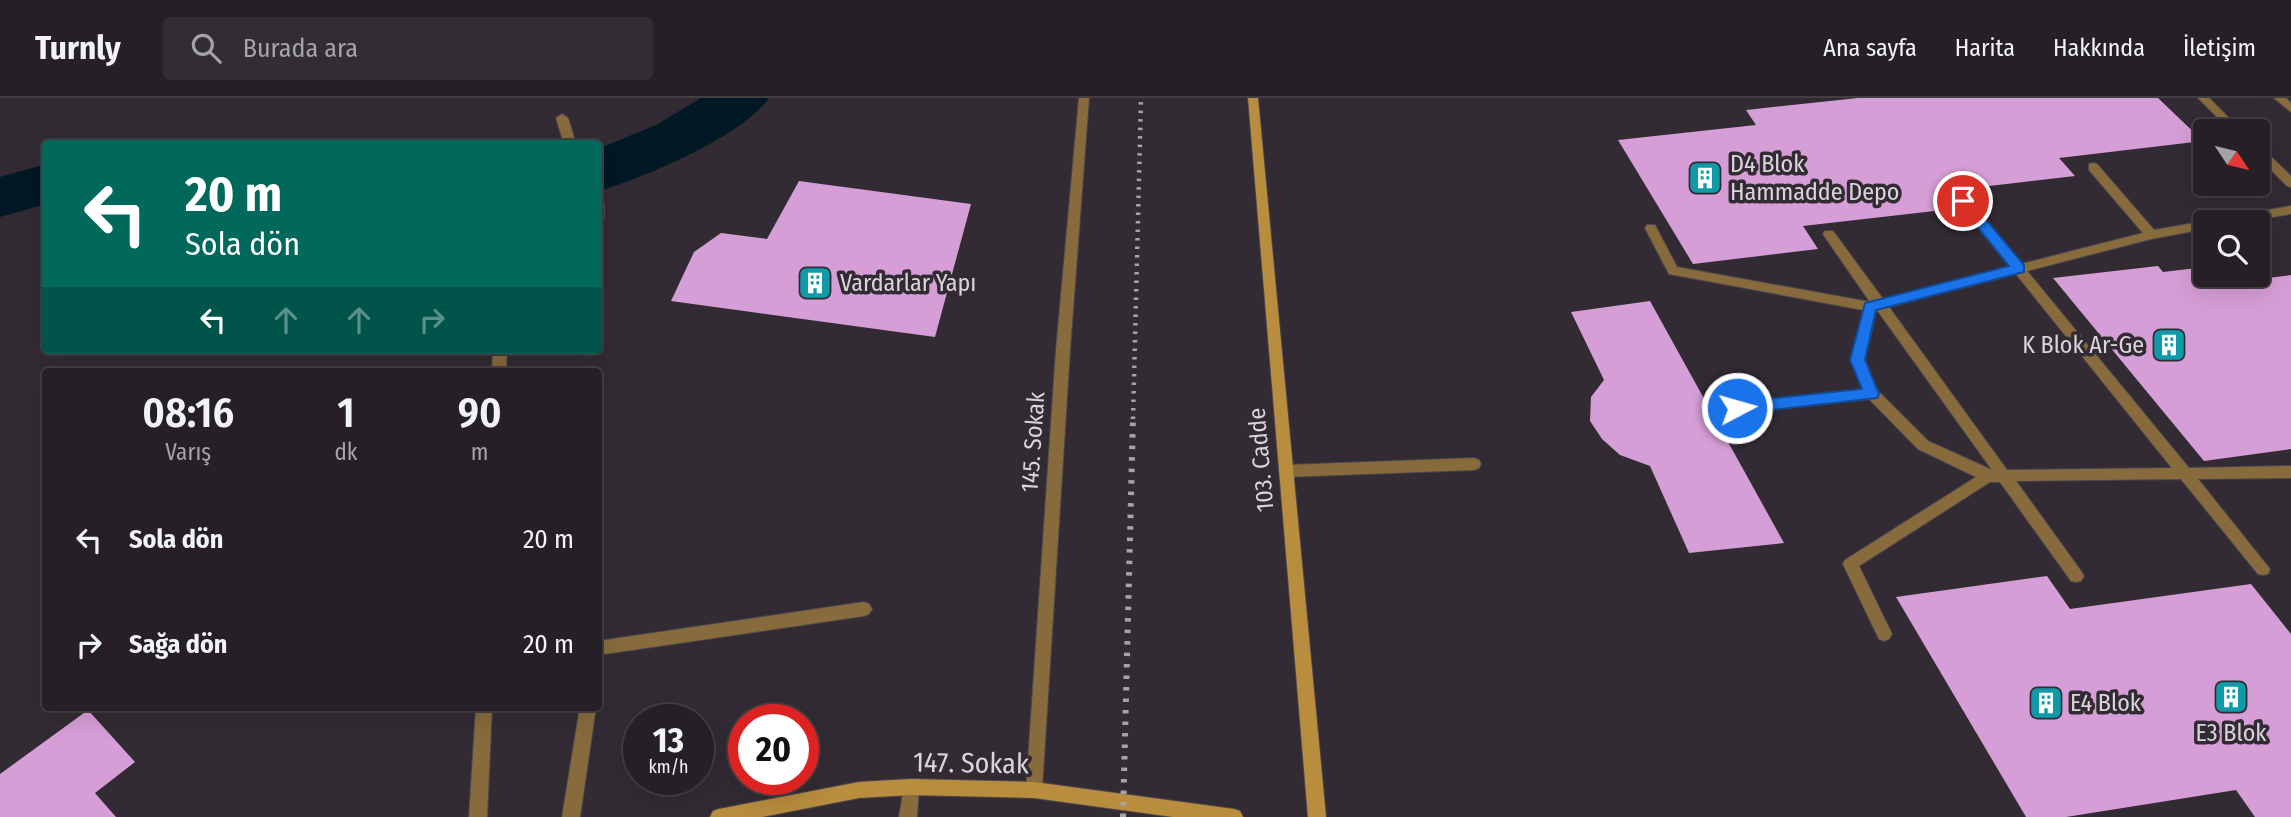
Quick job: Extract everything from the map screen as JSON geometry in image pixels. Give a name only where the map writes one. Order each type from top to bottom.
[{"type":"street","name":"145. Sokak","points":[[1034,790],[1063,350],[1084,98]]},
{"type":"street","name":"103. Cadde","points":[[1253,98],[1317,817]]},
{"type":"street","points":[[2203,98],[2225,119]]},
{"type":"street","points":[[2278,98],[2291,110]]},
{"type":"street","points":[[562,118],[569,140]]},
{"type":"street","points":[[2270,163],[2291,183]]},
{"type":"street","points":[[2093,167],[2151,235]]},
{"type":"street","points":[[1963,201],[2263,569]]},
{"type":"street","points":[[2270,214],[2291,210]]},
{"type":"street","points":[[1651,228],[1674,271],[1875,305],[2151,235],[2193,227]]},
{"type":"street","points":[[1829,234],[1875,305],[1996,476],[2076,576]]},
{"type":"street","points":[[1875,305],[1858,360],[1872,394],[1923,445],[1996,476],[2291,472]]},
{"type":"street","points":[[1737,408],[1872,394]]},
{"type":"street","points":[[1286,471],[1474,464]]},
{"type":"street","points":[[1884,634],[1850,564],[1996,476]]},
{"type":"street","points":[[602,647],[864,608]]},
{"type":"street","points":[[478,817],[484,711]]},
{"type":"street","points":[[571,817],[587,711]]},
{"type":"street","name":"147. Sokak","points":[[719,817],[859,790],[911,788],[1034,790],[1234,817]]},
{"type":"street","points":[[908,817],[911,788]]},
{"type":"building","points":[[1858,98],[2158,98],[2193,131],[2193,142],[2059,158],[2075,176],[1938,192],[1952,209],[1803,226],[1818,249],[1693,264],[1618,140],[1756,125],[1746,110]]},
{"type":"building","name":"Vardarlar Yapı","points":[[799,181],[971,204],[935,337],[671,301],[694,252],[721,233],[767,239]]},
{"type":"building","name":"K Blok Ar-Ge","points":[[2158,266],[2163,272],[2193,268],[2193,287],[2270,287],[2270,278],[2291,275],[2291,449],[2204,461],[2053,278]]},
{"type":"building","points":[[1650,301],[1784,543],[1689,553],[1650,466],[1620,455],[1602,439],[1590,421],[1591,397],[1604,380],[1571,312]]},
{"type":"building","points":[[2047,576],[2070,609],[2251,584],[2291,634],[2291,817],[2255,817],[2236,790],[2066,817],[2026,817],[1896,597]]},
{"type":"building","points":[[87,711],[135,762],[95,793],[116,817],[0,817],[0,774]]},
{"type":"waterway","points":[[602,170],[678,137],[741,98]]},
{"type":"waterway","points":[[0,197],[42,185]]},
{"type":"railway","points":[[1133,419],[1141,98]]},
{"type":"railway","points":[[1123,817],[1133,417]]},
{"type":"place","name":"D4 Blok Hammadde Depo","points":[[1705,178]]},
{"type":"place","name":"Vardarlar Yapı","points":[[815,283]]},
{"type":"place","name":"K Blok Ar-Ge","points":[[2169,345]]},
{"type":"place","name":"E3 Blok","points":[[2231,697]]},
{"type":"place","name":"E4 Blok","points":[[2046,703]]},
{"type":"route","points":[[1737,408],[1872,394],[1858,360],[1870,307],[2019,269],[1963,201]]}]
